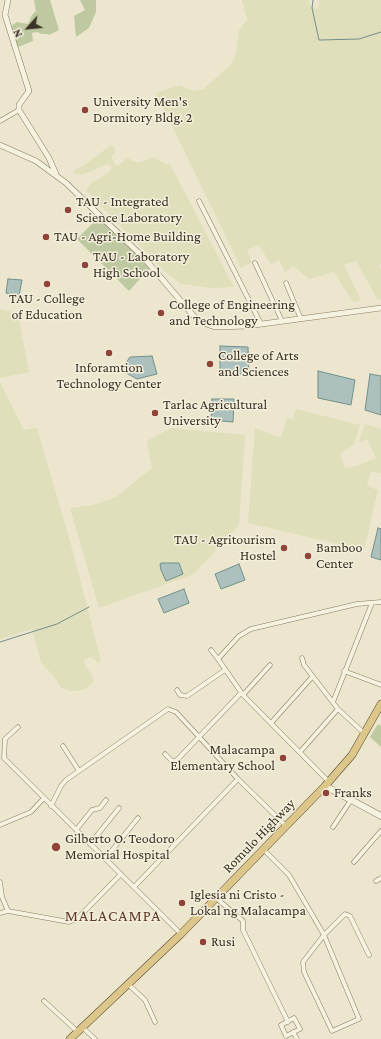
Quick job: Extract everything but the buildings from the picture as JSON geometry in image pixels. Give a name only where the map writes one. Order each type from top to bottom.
[{"type":"highway","name":"Romulo Highway","points":[[70,1039],[129,985],[181,934],[327,784],[352,755],[381,704]]},
{"type":"main road","points":[[327,784],[351,800],[381,816]]},
{"type":"street","points":[[0,121],[18,110],[19,105],[29,91],[5,15],[8,0]]},
{"type":"street","points":[[18,110],[49,158],[56,174]]},
{"type":"street","points":[[0,146],[36,161],[56,174],[144,258],[198,321],[215,327],[261,324],[381,308]]},
{"type":"street","points":[[198,201],[261,324]]},
{"type":"street","points":[[255,263],[282,321]]},
{"type":"street","points":[[286,283],[301,319]]},
{"type":"street","points":[[218,659],[239,636],[251,629],[357,604],[381,602]]},
{"type":"street","points":[[333,702],[372,603]]},
{"type":"street","points":[[211,650],[242,694],[300,752],[327,784]]},
{"type":"street","points":[[302,658],[304,665],[338,709],[365,734]]},
{"type":"street","points":[[166,754],[172,761],[176,761],[270,665]]},
{"type":"street","points":[[177,690],[180,695],[187,696],[225,670]]},
{"type":"street","points":[[344,671],[381,685]]},
{"type":"street","points":[[271,724],[313,676]]},
{"type":"street","points":[[51,806],[61,786],[168,709],[176,712],[238,779],[286,826]]},
{"type":"street","points":[[300,752],[338,709]]},
{"type":"street","points":[[18,727],[6,739],[2,758],[181,934]]},
{"type":"street","points":[[63,746],[80,771]]},
{"type":"street","points":[[134,887],[238,779]]},
{"type":"street","points":[[0,825],[31,812],[44,798]]},
{"type":"street","points":[[76,830],[92,810],[100,808],[106,800]]},
{"type":"street","points":[[333,827],[351,800]]},
{"type":"street","points":[[90,844],[119,808]]},
{"type":"street","points":[[105,858],[138,818]]},
{"type":"street","points":[[0,819],[7,821]]},
{"type":"street","points":[[354,862],[381,831]]},
{"type":"street","points":[[264,850],[289,876],[324,936],[359,1018],[332,1031],[302,964],[304,959],[324,936],[343,915],[348,915],[368,955]]},
{"type":"street","points":[[0,913],[8,911],[74,921],[121,874]]},
{"type":"street","points":[[376,881],[381,878]]},
{"type":"street","points":[[0,882],[2,897],[8,911]]},
{"type":"street","points":[[216,898],[243,921],[243,930],[288,1022]]},
{"type":"street","points":[[129,985],[145,1000],[155,1022]]},
{"type":"street","points":[[44,1001],[80,1030],[95,1039]]},
{"type":"street","points":[[294,1018],[300,1029],[293,1032],[286,1036],[281,1025],[294,1018]]},
{"type":"street","points":[[293,1032],[297,1039]]},
{"type":"green space","points":[[34,0],[50,0],[59,30],[49,35],[37,32],[32,33],[33,41],[18,47],[11,26],[17,22],[28,24],[32,15],[36,11]]},
{"type":"green space","points":[[80,0],[96,0],[96,12],[89,28],[76,37],[74,16],[85,10]]},
{"type":"green space","points":[[242,0],[309,0],[309,4],[318,9],[319,0],[381,0],[381,264],[379,265],[381,270],[381,299],[378,300],[356,261],[344,265],[361,301],[353,302],[334,272],[309,279],[293,266],[285,273],[279,260],[271,265],[259,245],[247,250],[252,262],[241,268],[156,93],[180,85],[193,91],[204,89],[231,64],[236,54],[239,30],[247,20]]},
{"type":"green space","points":[[111,145],[115,148],[115,153],[111,157],[115,165],[119,165],[127,158],[138,163],[154,157],[167,165],[170,164],[234,287],[211,288],[181,284],[165,272],[86,190],[90,184],[108,173],[112,167],[107,164],[79,175],[73,173],[74,170],[82,167]]},
{"type":"green space","points":[[99,217],[150,268],[129,291],[77,239]]},
{"type":"green space","points":[[0,309],[18,313],[29,372],[0,378]]},
{"type":"green space","points":[[0,382],[24,430],[37,428],[72,548],[101,661],[99,663],[91,657],[85,659],[84,663],[93,677],[93,682],[85,689],[70,691],[60,687],[54,676],[41,663],[32,629],[0,639]]},
{"type":"green space","points":[[296,409],[360,425],[354,444],[340,454],[345,468],[353,467],[376,458],[367,439],[358,443],[365,424],[381,429],[381,473],[371,472],[367,486],[378,490],[364,550],[248,523],[255,428],[281,438],[287,418],[293,419]]},
{"type":"green space","points":[[171,428],[245,435],[239,525],[194,574],[99,608],[70,508],[93,505],[116,497],[152,468],[147,441]]},
{"type":"green space","points":[[378,724],[381,726],[381,747],[370,737]]},
{"type":"shaded area","points":[[8,279],[22,280],[19,296],[6,293]]},
{"type":"shaded area","points":[[220,346],[248,347],[249,375],[220,372]]},
{"type":"shaded area","points":[[152,356],[157,374],[137,379],[121,370],[130,357]]},
{"type":"shaded area","points":[[318,371],[355,380],[351,405],[318,398]]},
{"type":"shaded area","points":[[370,374],[381,376],[381,415],[365,410]]},
{"type":"shaded area","points":[[212,399],[234,399],[233,422],[211,420]]},
{"type":"shaded area","points":[[378,528],[381,529],[381,560],[371,557]]},
{"type":"shaded area","points":[[179,563],[183,574],[166,581],[161,570],[160,564]]},
{"type":"shaded area","points":[[239,564],[245,580],[221,589],[215,574]]},
{"type":"shaded area","points":[[184,589],[189,603],[164,613],[158,599]]},
{"type":"waterway","points":[[313,0],[312,8],[319,40],[359,39],[381,32]]},
{"type":"waterway","points":[[0,642],[57,624],[89,607]]},
{"type":"place","name":"University Men's Dormitory Bldg. 2","points":[[85,110]]},
{"type":"place","name":"TAU - Integrated Science Laboratory","points":[[68,210]]},
{"type":"place","name":"TAU - Agri-Home Building","points":[[46,237]]},
{"type":"place","name":"TAU - Laboratory High School","points":[[85,265]]},
{"type":"place","name":"TAU - College of Education","points":[[47,284]]},
{"type":"place","name":"College of Engineering and Technology","points":[[161,313]]},
{"type":"place","name":"Inforamtion Technology Center","points":[[109,353]]},
{"type":"place","name":"College of Arts and Sciences","points":[[210,364]]},
{"type":"place","name":"Tarlac Agricultural University","points":[[155,413]]},
{"type":"place","name":"TAU - Agritourism Hostel","points":[[284,548]]},
{"type":"place","name":"Bamboo Center","points":[[308,556]]},
{"type":"place","name":"Malacampa Elementary School","points":[[283,758]]},
{"type":"place","name":"Franks","points":[[326,793]]},
{"type":"place","name":"Gilberto O. Teodoro Memorial Hospital","points":[[56,847]]},
{"type":"place","name":"Iglesia ni Cristo - Lokal ng Malacampa","points":[[182,903]]},
{"type":"place","name":"Rusi","points":[[203,942]]},
{"type":"district","name":"MALACAMPA","points":[[113,916]]}]
